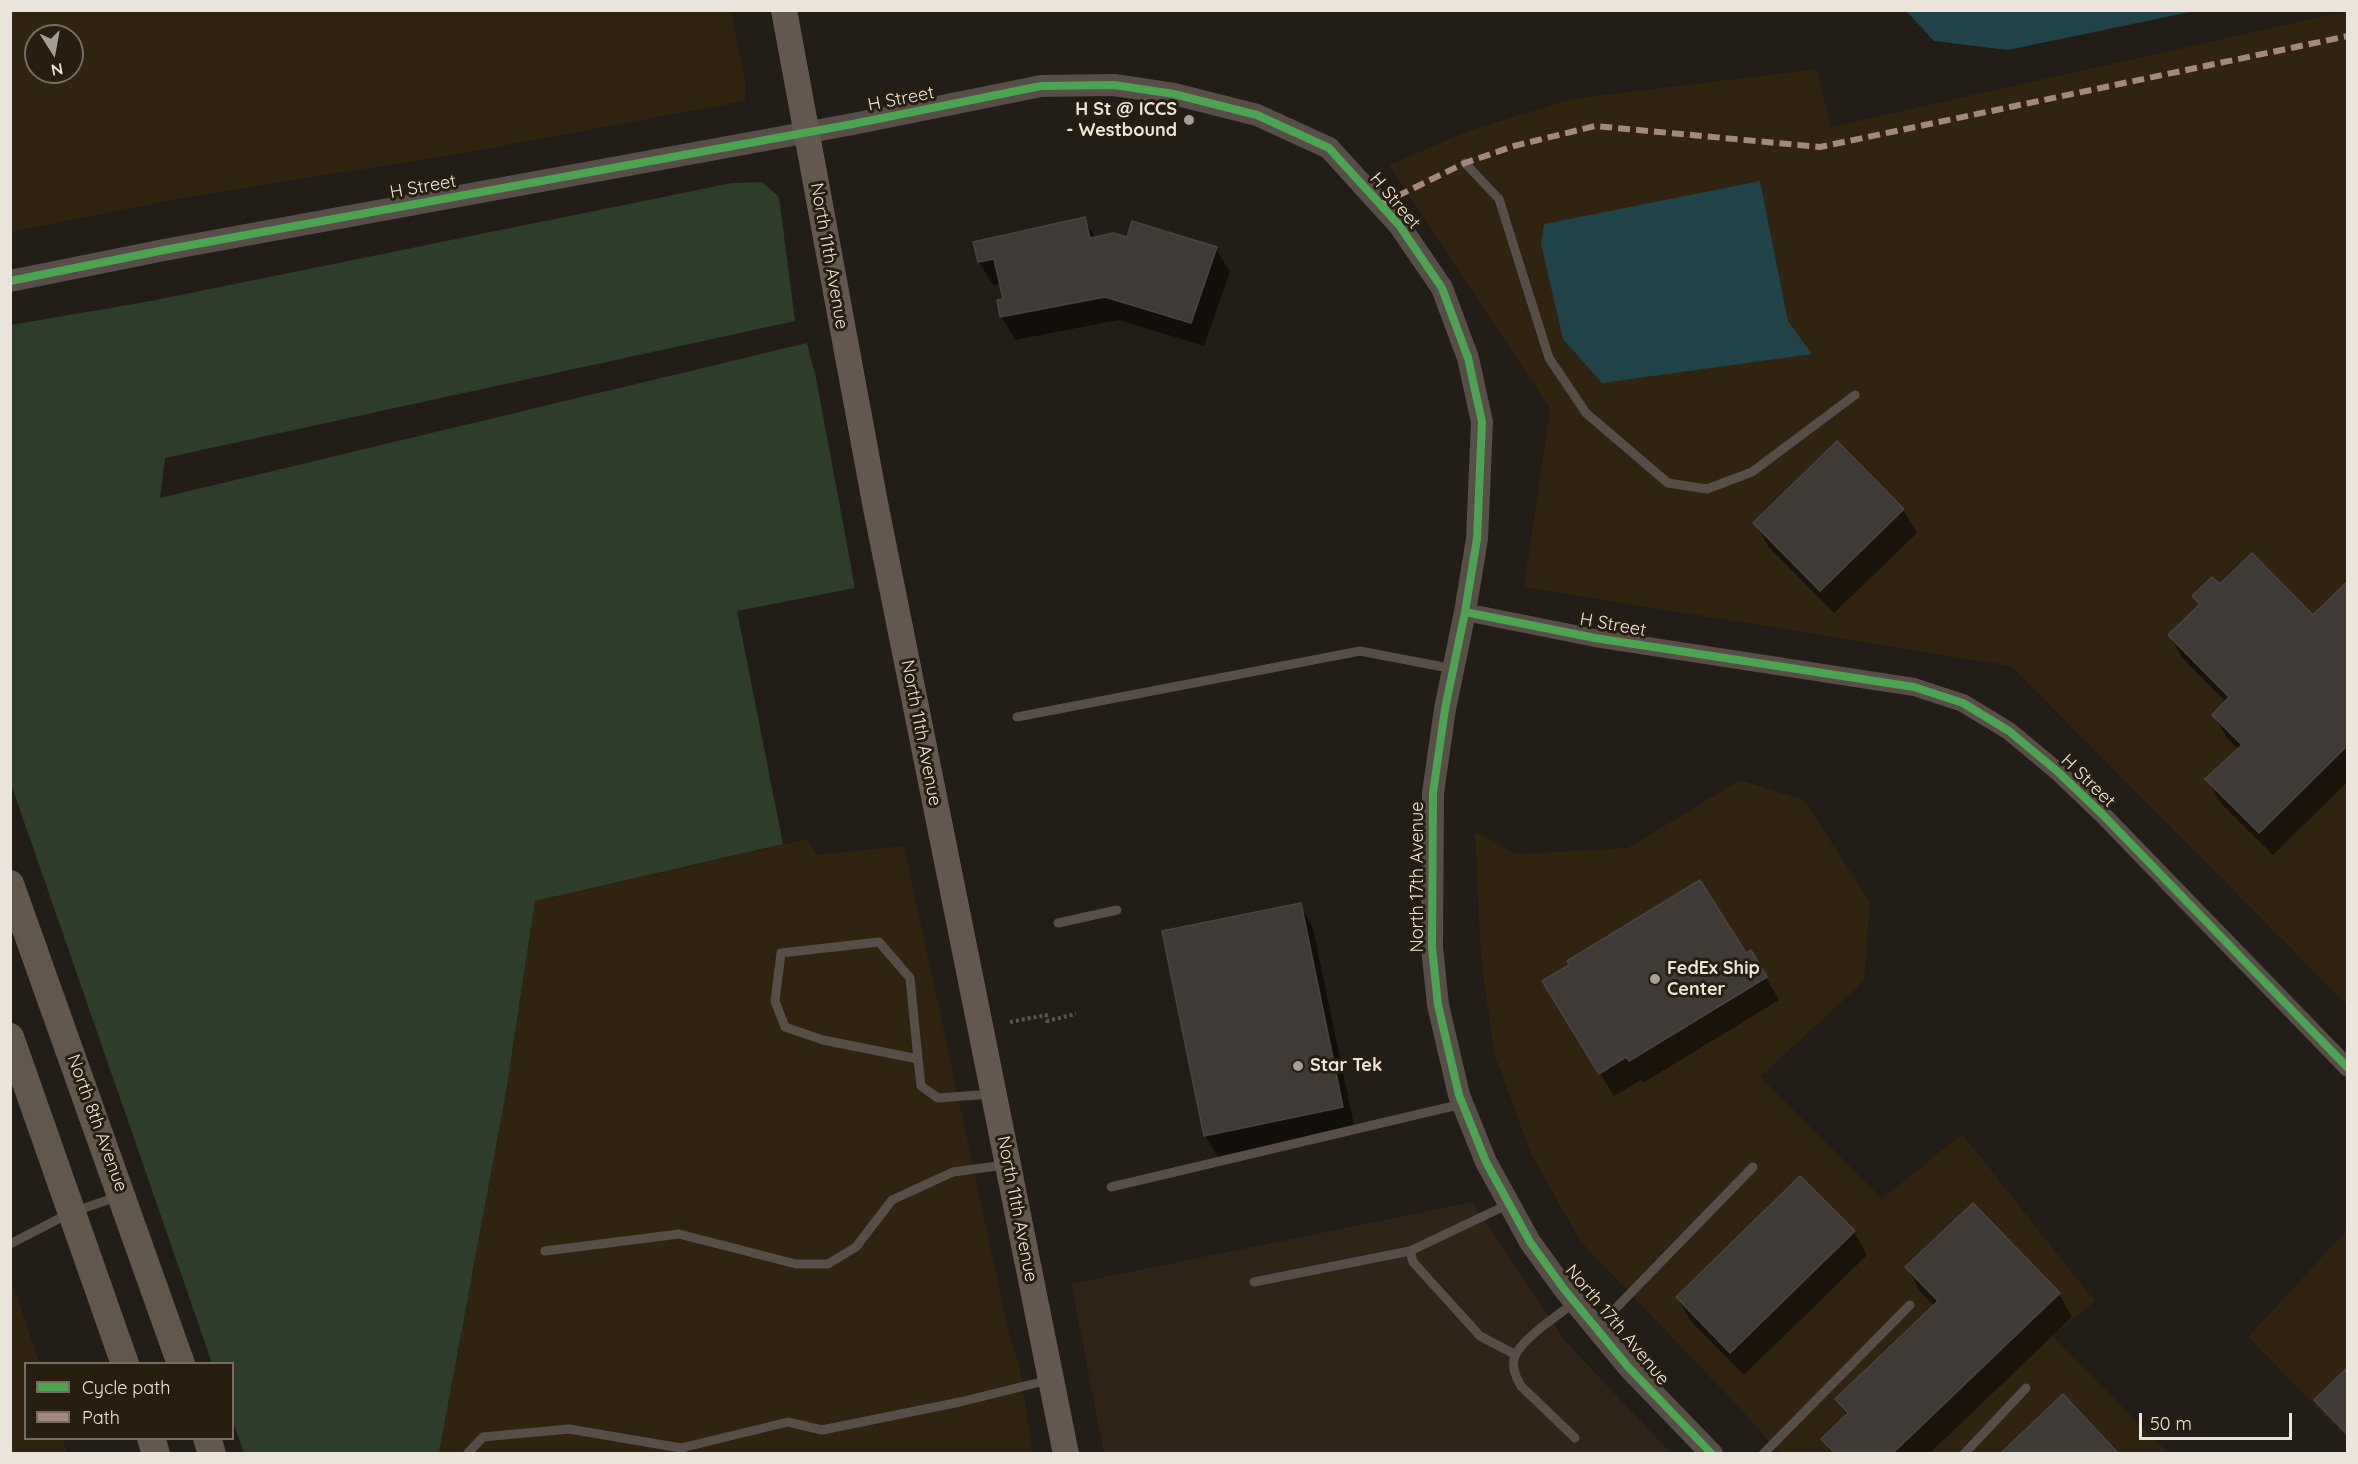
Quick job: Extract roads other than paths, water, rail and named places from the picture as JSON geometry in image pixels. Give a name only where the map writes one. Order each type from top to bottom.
[{"type":"main road","name":"North 11th Avenue","points":[[784,10],[874,502],[1066,1454]]},
{"type":"main road","name":"North 8th Avenue","points":[[10,884],[180,1362]]},
{"type":"main road","points":[[10,1037],[124,1362]]},
{"type":"street","name":"H Street","points":[[10,281],[164,250],[807,132],[1041,86],[1114,85],[1174,94],[1257,115],[1329,148],[1399,225],[1442,288],[1468,358],[1482,422],[1477,539],[1466,612],[1595,638],[1914,687],[1963,703],[2009,730],[2057,771],[2103,815],[2348,1068]]},
{"type":"street","name":"North 17th Avenue","points":[[1466,612],[1433,793],[1432,946],[1438,1005],[1446,1046],[1462,1104],[1485,1162],[1530,1242],[1629,1368],[1712,1454]]},
{"type":"lane","points":[[1465,163],[1499,199],[1549,358],[1586,413],[1668,483],[1707,489],[1752,472],[1855,395]]},
{"type":"lane","points":[[1017,717],[1360,651],[1454,669]]},
{"type":"lane","points":[[1058,923],[1117,910]]},
{"type":"lane","points":[[918,1059],[823,1040],[785,1027],[775,1001],[781,953],[879,942],[910,978],[921,1086],[938,1098],[993,1094]]},
{"type":"lane","points":[[1111,1187],[1462,1104]]},
{"type":"lane","points":[[545,1251],[679,1234],[796,1264],[828,1264],[856,1246],[892,1200],[953,1172],[1007,1164]]},
{"type":"lane","points":[[1594,1325],[1617,1307],[1753,1167]]},
{"type":"lane","points":[[10,1244],[72,1212],[122,1195]]},
{"type":"lane","points":[[1254,1282],[1410,1251],[1509,1204]]},
{"type":"lane","points":[[1410,1251],[1413,1262],[1480,1336],[1516,1355]]},
{"type":"lane","points":[[1575,1302],[1522,1345],[1516,1355],[1514,1366],[1515,1376],[1521,1386],[1575,1438]]},
{"type":"lane","points":[[1763,1454],[1910,1305]]},
{"type":"lane","points":[[467,1454],[483,1437],[569,1429],[682,1451],[788,1422],[822,1430],[960,1402],[1051,1379]]},
{"type":"lane","points":[[1964,1454],[2026,1388]]},
{"type":"water","points":[[1906,11],[2195,11],[2008,50],[1934,41]]},
{"type":"water","points":[[1760,181],[1788,321],[1812,354],[1602,383],[1563,339],[1541,244],[1544,224]]},
{"type":"place","name":"H St @ ICCS - Westbound","points":[[1189,120]]},
{"type":"place","name":"FedEx Ship Center","points":[[1655,979]]},
{"type":"place","name":"Star Tek","points":[[1298,1066]]}]
